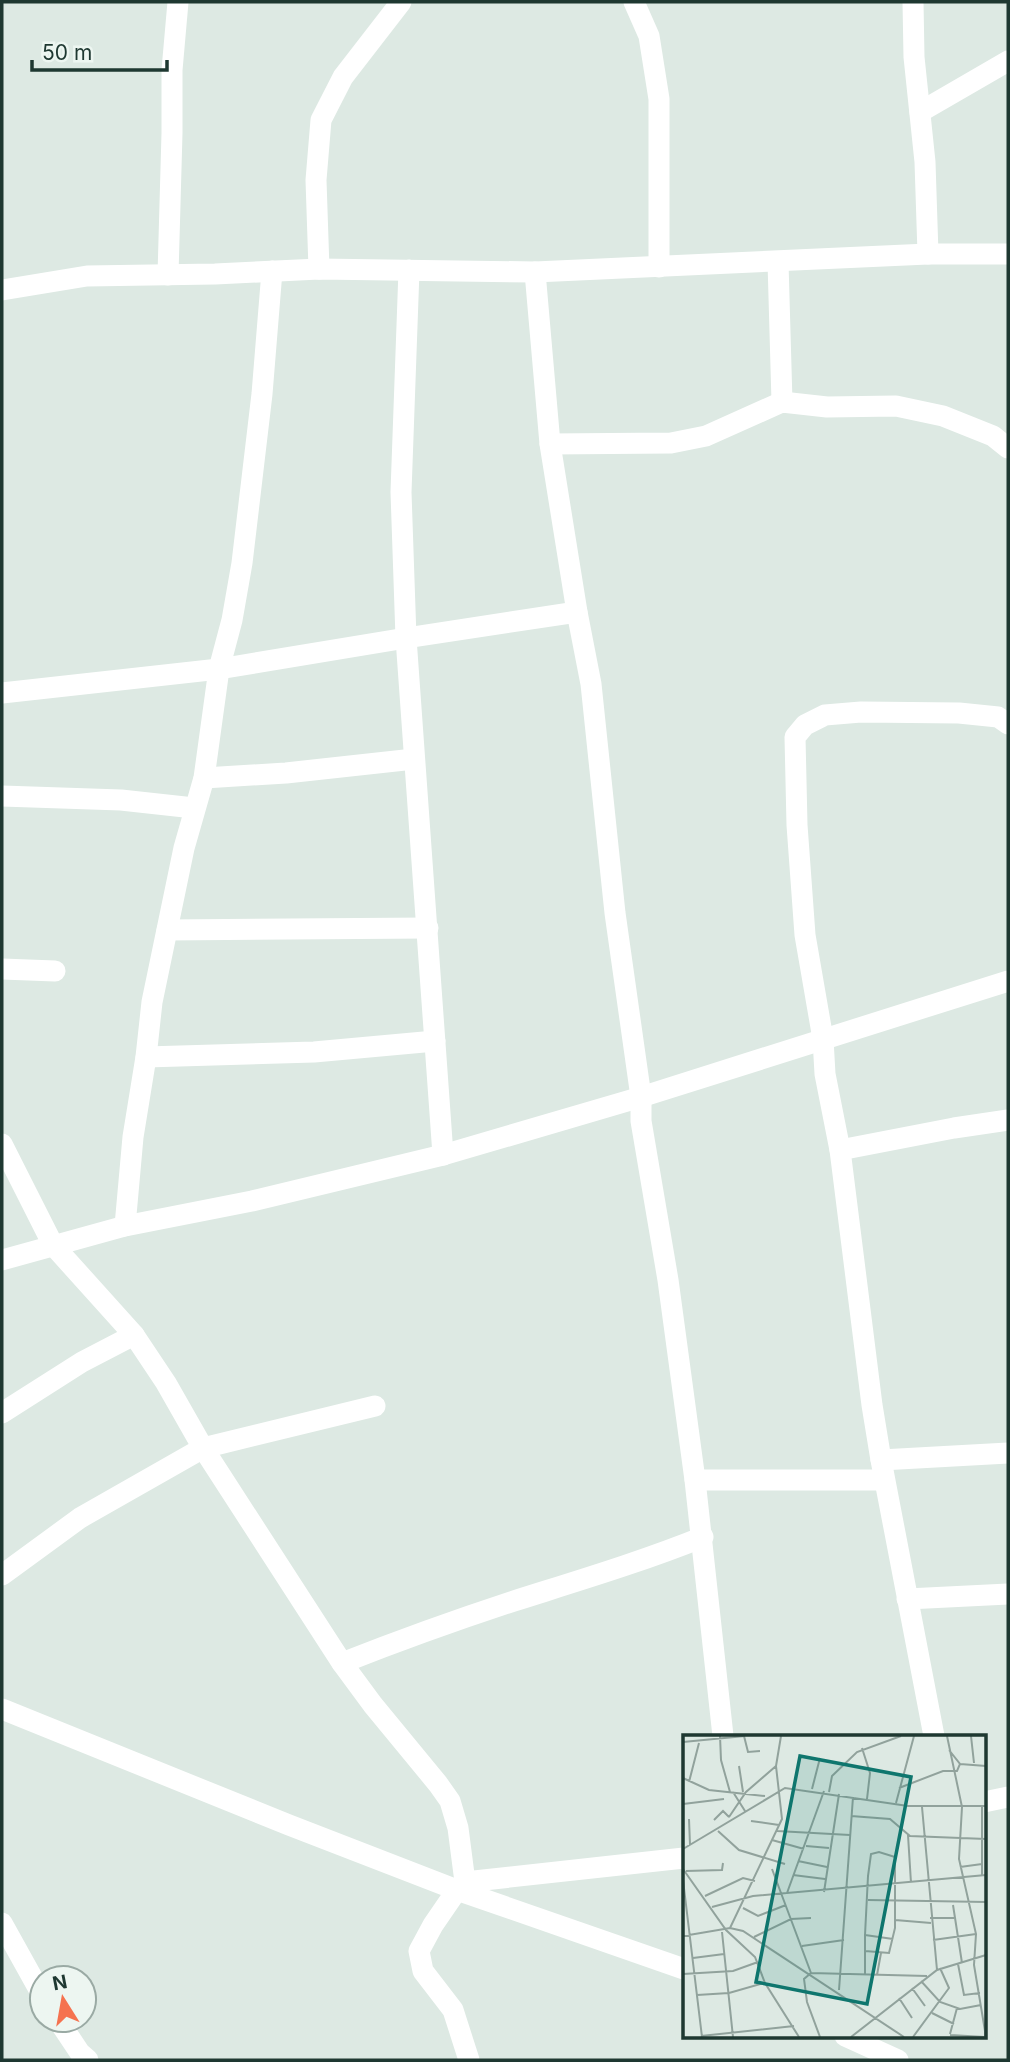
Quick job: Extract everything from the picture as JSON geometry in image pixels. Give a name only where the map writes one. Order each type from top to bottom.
[{"type":"street","points":[[168,275],[172,70],[178,2]]},
{"type":"street","points":[[319,269],[316,180],[321,120],[343,77],[401,2]]},
{"type":"street","points":[[634,2],[649,36],[659,99],[659,267]]},
{"type":"street","points":[[913,2],[914,57],[925,162],[928,254]]},
{"type":"street","points":[[920,112],[1008,61]]},
{"type":"street","points":[[2,290],[87,276],[319,269],[535,272],[928,254],[1008,254]]},
{"type":"street","points":[[778,262],[782,402]]},
{"type":"street","points":[[409,270],[401,492],[406,638],[443,1155]]},
{"type":"street","points":[[125,1226],[133,1137],[152,1002],[194,808],[204,778],[219,669],[232,620],[242,563],[262,394],[272,271]]},
{"type":"street","points":[[535,272],[550,444],[591,684],[615,913],[641,1097],[641,1121],[668,1280],[703,1537],[723,1735]]},
{"type":"street","points":[[550,444],[671,443],[706,436],[782,402],[827,407],[896,406],[943,416],[993,436],[1008,448]]},
{"type":"street","points":[[2,693],[219,669],[577,612]]},
{"type":"street","points":[[934,1735],[872,1405],[840,1150],[825,1074],[823,1040],[805,935],[797,825],[795,737],[805,725],[825,715],[860,712],[959,713],[998,717],[1008,724]]},
{"type":"street","points":[[204,778],[286,773],[414,759]]},
{"type":"street","points":[[2,796],[121,800],[194,808]]},
{"type":"street","points":[[167,930],[428,928]]},
{"type":"street","points":[[2,969],[55,971]]},
{"type":"street","points":[[2,1261],[125,1226],[252,1201],[443,1155],[641,1097],[1008,981]]},
{"type":"street","points":[[146,1058],[314,1052],[435,1041]]},
{"type":"street","points":[[840,1150],[1008,1120]]},
{"type":"street","points":[[2,1143],[53,1245],[134,1335],[166,1383],[202,1448],[342,1663],[450,1801],[458,1828],[461,1886],[433,1925],[419,1951],[423,1971],[453,2010],[469,2060]]},
{"type":"street","points":[[2,1413],[82,1362],[134,1335]]},
{"type":"street","points":[[2,1575],[80,1518],[202,1448],[375,1406]]},
{"type":"street","points":[[695,1480],[883,1470],[1008,1453]]},
{"type":"street","points":[[342,1663],[703,1537]]},
{"type":"street","points":[[907,1599],[1008,1594]]},
{"type":"street","points":[[2,1709],[289,1825],[683,1969]]},
{"type":"street","points":[[986,1802],[1008,1797]]},
{"type":"street","points":[[461,1886],[683,1858]]},
{"type":"street","points":[[2,1923],[28,1970]]},
{"type":"street","points":[[66,2034],[79,2058]]},
{"type":"street","points":[[849,2038],[898,2060]]}]
